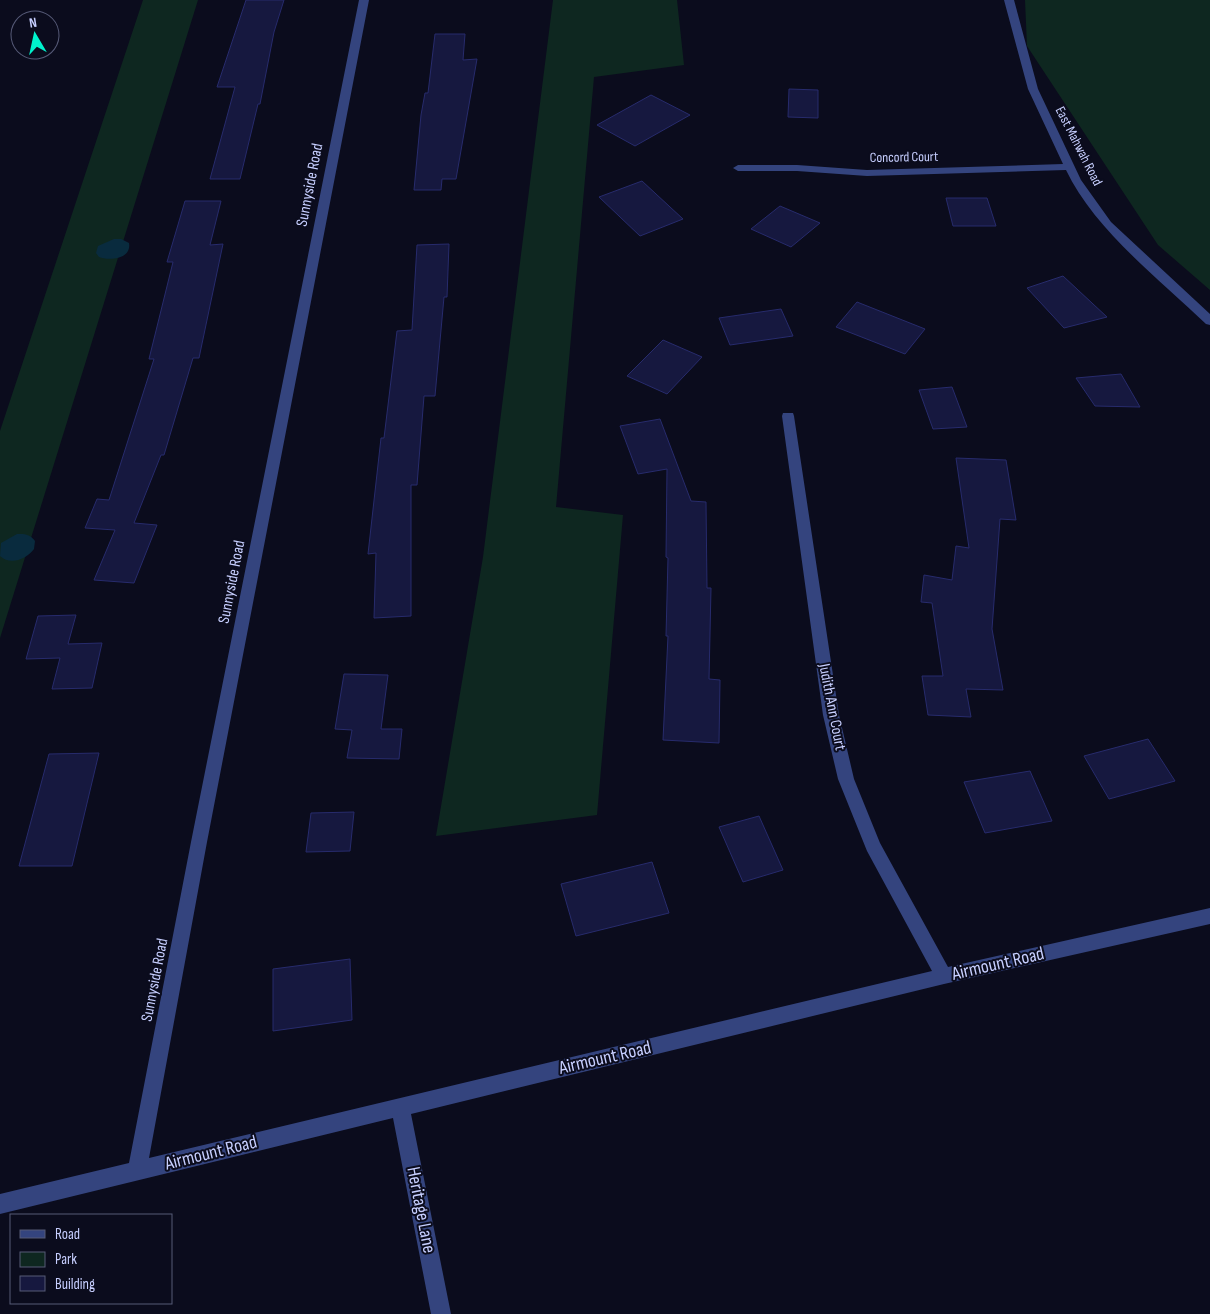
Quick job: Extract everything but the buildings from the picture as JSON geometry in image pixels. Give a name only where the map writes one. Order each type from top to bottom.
[{"type":"street","name":"Sunnyside Road","points":[[136,1171],[200,832],[364,0]]},
{"type":"street","name":"East Mahwah Road","points":[[1009,0],[1033,89],[1076,180],[1107,224],[1210,321]]},
{"type":"street","name":"Concord Court","points":[[738,168],[797,168],[867,173],[1070,167]]},
{"type":"street","name":"Judith Ann Court","points":[[788,416],[831,715],[846,779],[873,846],[944,976]]},
{"type":"street","name":"Airmount Road","points":[[0,1204],[944,976],[1210,916]]},
{"type":"street","name":"Heritage Lane","points":[[400,1107],[441,1314]]},
{"type":"green space","points":[[143,0],[198,0],[0,638],[0,431]]},
{"type":"green space","points":[[553,0],[677,0],[684,65],[594,77],[556,507],[623,515],[597,815],[436,836],[483,557]]},
{"type":"green space","points":[[1025,0],[1210,0],[1210,290],[1158,245],[1027,46]]},
{"type":"water","points":[[114,239],[121,239],[129,243],[127,253],[114,259],[99,257],[96,253],[98,246]]},
{"type":"water","points":[[17,534],[25,534],[31,537],[35,541],[34,549],[27,556],[18,560],[9,561],[4,559],[0,556],[1,543]]}]
